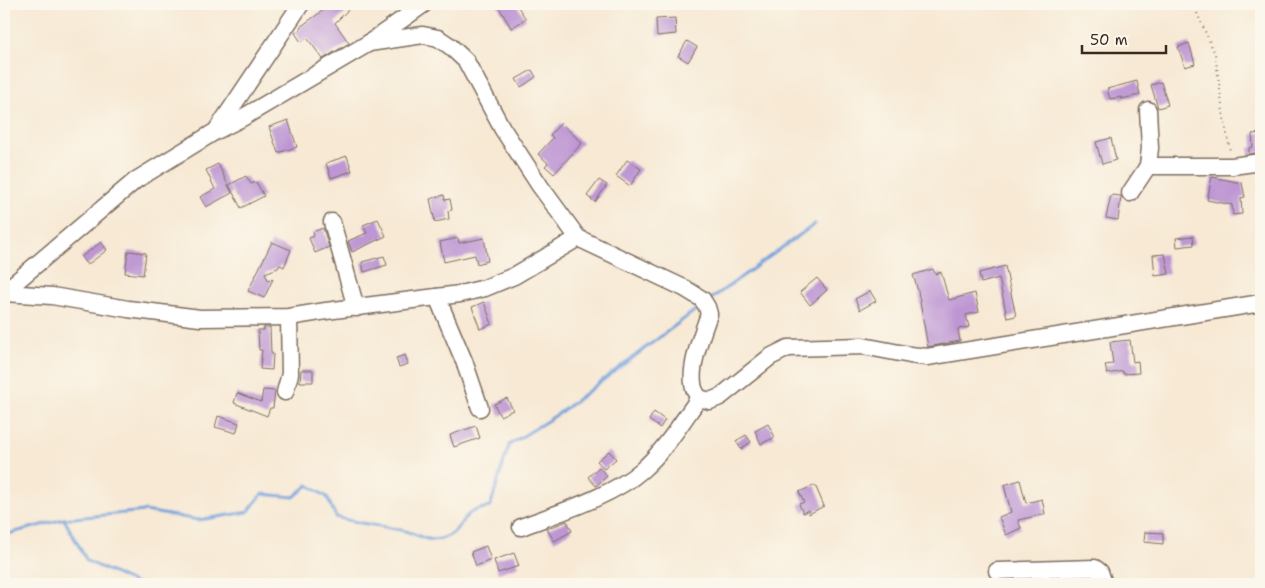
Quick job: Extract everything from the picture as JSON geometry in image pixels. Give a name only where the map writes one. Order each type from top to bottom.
[{"type":"street","points":[[216,131],[301,4]]},
{"type":"street","points":[[4,293],[136,180],[216,131],[242,118],[368,43],[424,4]]},
{"type":"street","points":[[368,43],[423,35],[438,38],[466,61],[502,128],[540,186],[578,238],[684,288],[702,299],[709,314],[692,374],[692,384],[699,398]]},
{"type":"street","points":[[1130,193],[1148,166],[1150,148],[1148,110]]},
{"type":"street","points":[[1148,166],[1232,166],[1261,162]]},
{"type":"street","points":[[332,222],[356,308]]},
{"type":"street","points":[[4,293],[52,296],[128,309],[200,318],[289,317],[437,297],[485,288],[514,276],[578,238]]},
{"type":"street","points":[[437,297],[464,361],[480,408]]},
{"type":"street","points":[[699,398],[710,400],[720,396],[770,357],[788,348],[863,346],[927,357],[1261,303]]},
{"type":"street","points":[[285,392],[290,374],[289,317]]},
{"type":"street","points":[[521,527],[577,506],[629,480],[654,458],[699,398]]},
{"type":"street","points":[[997,571],[1095,568],[1100,572],[1104,584]]},
{"type":"path","points":[[1193,4],[1215,54],[1232,166]]},
{"type":"building","points":[[332,4],[354,4],[335,23],[349,43],[323,59],[307,38],[301,42],[295,33],[301,29],[300,27]]},
{"type":"building","points":[[497,4],[516,4],[526,19],[511,28]]},
{"type":"building","points":[[675,18],[676,34],[657,36],[656,19]]},
{"type":"building","points":[[687,41],[697,47],[688,62],[678,56]]},
{"type":"building","points":[[1189,43],[1195,64],[1185,67],[1178,47]]},
{"type":"building","points":[[532,70],[536,77],[521,87],[516,79]]},
{"type":"building","points":[[1137,81],[1140,95],[1110,99],[1107,89]]},
{"type":"building","points":[[1161,82],[1168,105],[1158,108],[1151,85]]},
{"type":"building","points":[[288,120],[297,147],[278,153],[269,127]]},
{"type":"building","points":[[561,123],[582,143],[554,174],[545,166],[548,163],[538,154],[553,138],[550,135]]},
{"type":"building","points":[[1261,133],[1261,152],[1249,154],[1249,148],[1253,147],[1252,134]]},
{"type":"building","points":[[1111,138],[1116,160],[1102,164],[1096,142]]},
{"type":"building","points":[[347,156],[352,171],[331,178],[326,163]]},
{"type":"building","points":[[627,160],[641,169],[630,186],[616,176]]},
{"type":"building","points":[[218,164],[232,193],[206,207],[200,197],[215,189],[206,170]]},
{"type":"building","points":[[246,176],[251,184],[256,182],[264,196],[241,208],[229,185]]},
{"type":"building","points":[[1212,177],[1242,183],[1245,197],[1241,198],[1242,214],[1233,215],[1232,205],[1207,200]]},
{"type":"building","points":[[599,180],[607,185],[595,202],[587,196]]},
{"type":"building","points":[[444,195],[445,200],[450,199],[452,210],[448,211],[449,219],[435,222],[430,199]]},
{"type":"building","points":[[1111,195],[1121,196],[1118,220],[1106,218]]},
{"type":"building","points":[[378,219],[386,236],[352,252],[348,241],[367,233],[363,225]]},
{"type":"building","points":[[323,228],[329,247],[315,253],[309,238],[314,236],[313,232]]},
{"type":"building","points":[[1193,236],[1194,245],[1177,247],[1176,238]]},
{"type":"building","points":[[458,238],[459,243],[484,238],[488,261],[477,264],[475,255],[444,262],[440,242]]},
{"type":"building","points":[[101,242],[107,250],[87,265],[81,257]]},
{"type":"building","points":[[272,242],[291,250],[284,267],[280,265],[278,268],[265,273],[268,280],[273,279],[264,298],[248,291]]},
{"type":"building","points":[[128,251],[146,253],[143,275],[125,273]]},
{"type":"building","points":[[1165,254],[1169,274],[1155,276],[1153,255]]},
{"type":"building","points":[[384,256],[387,265],[364,272],[362,262]]},
{"type":"building","points":[[1005,266],[1016,316],[1007,318],[999,278],[981,283],[979,273]]},
{"type":"building","points":[[933,269],[935,274],[941,272],[949,300],[975,293],[979,312],[966,315],[969,327],[958,329],[960,341],[928,347],[918,291],[913,275]]},
{"type":"building","points":[[817,278],[827,290],[810,305],[800,292]]},
{"type":"building","points":[[870,291],[876,301],[860,310],[855,299]]},
{"type":"building","points":[[484,302],[492,324],[480,329],[472,307]]},
{"type":"building","points":[[264,327],[270,327],[271,353],[273,354],[272,370],[260,369],[262,350],[259,350],[258,330],[264,330]]},
{"type":"building","points":[[1130,340],[1133,362],[1138,361],[1139,373],[1123,374],[1123,371],[1107,374],[1105,365],[1113,364],[1110,342]]},
{"type":"building","points":[[405,355],[408,364],[399,367],[396,358]]},
{"type":"building","points":[[301,370],[313,370],[313,382],[300,382]]},
{"type":"building","points":[[263,390],[275,391],[273,408],[270,408],[267,416],[234,403],[237,393],[261,402]]},
{"type":"building","points":[[507,398],[513,410],[500,416],[494,404]]},
{"type":"building","points":[[654,412],[665,420],[660,428],[649,420]]},
{"type":"building","points":[[218,416],[239,423],[236,433],[215,427]]},
{"type":"building","points":[[768,424],[775,437],[761,444],[755,431]]},
{"type":"building","points":[[476,426],[480,438],[454,447],[450,435]]},
{"type":"building","points":[[746,435],[751,442],[741,449],[736,441]]},
{"type":"building","points":[[609,451],[616,459],[604,469],[597,461]]},
{"type":"building","points":[[599,467],[607,476],[596,486],[588,477]]},
{"type":"building","points":[[1020,480],[1026,503],[1042,499],[1045,514],[1018,520],[1021,528],[1006,535],[999,517],[1011,512],[1004,485]]},
{"type":"building","points":[[815,485],[824,506],[809,514],[808,510],[803,513],[799,504],[804,502],[799,492]]},
{"type":"building","points":[[567,521],[572,531],[554,541],[547,529]]},
{"type":"building","points":[[1145,532],[1163,533],[1163,544],[1144,542]]},
{"type":"building","points":[[486,546],[491,560],[476,566],[471,552]]},
{"type":"building","points":[[514,553],[519,566],[498,573],[494,560]]},
{"type":"waterway","points":[[708,301],[815,224]]},
{"type":"waterway","points":[[64,519],[145,511],[199,520],[248,512],[262,494],[294,497],[308,485],[327,497],[336,517],[401,530],[424,538],[441,539],[454,532],[471,512],[490,507],[509,445],[558,414],[701,306]]},
{"type":"waterway","points":[[4,535],[64,519],[87,561],[137,584]]}]
